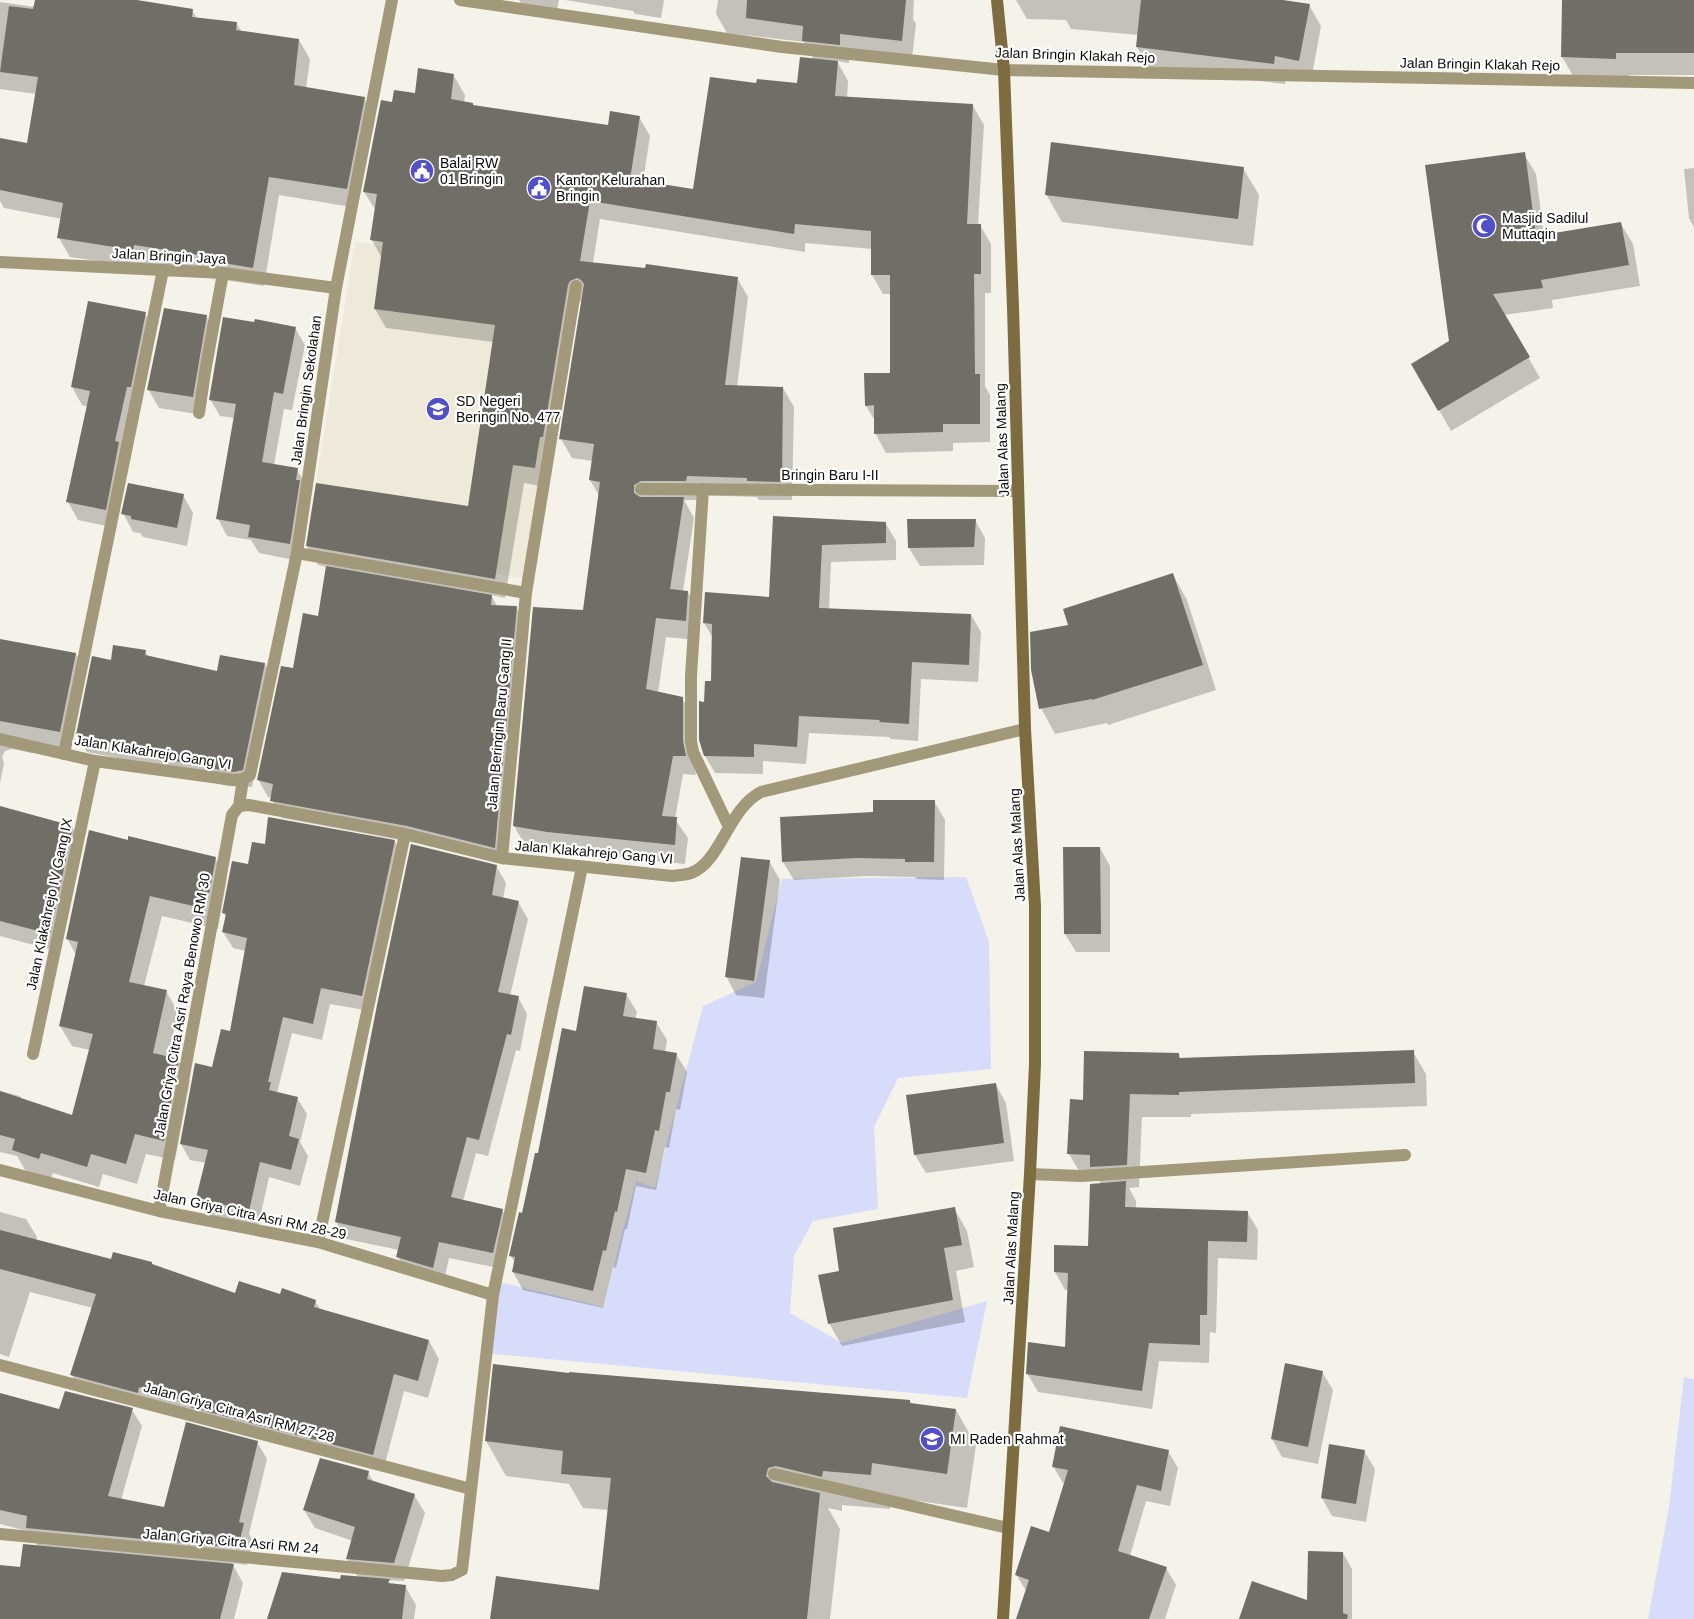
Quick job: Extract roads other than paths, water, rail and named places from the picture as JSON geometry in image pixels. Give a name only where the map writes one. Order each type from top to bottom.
[{"type":"main road","name":"Jalan Alas Malang","points":[[997,0],[1004,70],[1026,729],[1035,906],[1035,1064],[1003,1619]]},
{"type":"street","name":"Jalan Bringin Sekolahan","points":[[243,779],[250,775],[297,553],[336,288],[392,0]]},
{"type":"street","name":"Jalan Bringin Klakah Rejo","points":[[460,0],[782,48],[1004,70],[1694,84]]},
{"type":"street","name":"Jalan Bringin Jaya","points":[[0,262],[223,273],[336,288]]},
{"type":"street","points":[[64,754],[163,270]]},
{"type":"street","points":[[199,413],[223,273]]},
{"type":"street","name":"Jalan Beringin Baru Gang II","points":[[502,858],[526,593],[576,286]]},
{"type":"street","name":"Bringin Baru I-II","points":[[641,489],[1018,491]]},
{"type":"street","points":[[703,489],[691,676],[691,741],[692,752],[729,827]]},
{"type":"street","points":[[297,553],[526,593]]},
{"type":"street","name":"Jalan Klakahrejo Gang VI","points":[[239,806],[249,804],[405,834],[502,858],[672,876],[693,872],[712,857],[745,804],[761,792],[1026,729]]},
{"type":"street","name":"Jalan Klakahrejo Gang VI","points":[[0,739],[95,761],[234,780],[243,779]]},
{"type":"street","name":"Jalan Klakahrejo IV Gang IX","points":[[33,1054],[95,761]]},
{"type":"street","name":"Jalan Griya Citra Asri Raya Benowo RM 30","points":[[160,1210],[232,815],[239,806],[243,779]]},
{"type":"street","points":[[318,1242],[405,834]]},
{"type":"street","points":[[470,1489],[493,1295],[582,867]]},
{"type":"street","points":[[1030,1174],[1081,1176],[1405,1155]]},
{"type":"street","name":"Jalan Griya Citra Asri RM 28-29","points":[[0,1170],[160,1210],[318,1242],[493,1295]]},
{"type":"street","name":"Jalan Griya Citra Asri RM 27-28","points":[[0,1364],[470,1489]]},
{"type":"street","points":[[774,1474],[1008,1528]]},
{"type":"street","name":"Jalan Griya Citra Asri RM 24","points":[[0,1534],[442,1576],[452,1575],[462,1570],[470,1489]]},
{"type":"place","name":"Balai RW 01 Bringin","points":[[422,171]]},
{"type":"place","name":"Kantor Kelurahan Bringin","points":[[539,188]]},
{"type":"place","name":"Masjid Sadilul Muttaqin","points":[[1484,226]]},
{"type":"place","name":"SD Negeri Beringin No. 477","points":[[438,409]]},
{"type":"place","name":"MI Raden Rahmat","points":[[932,1439]]}]
